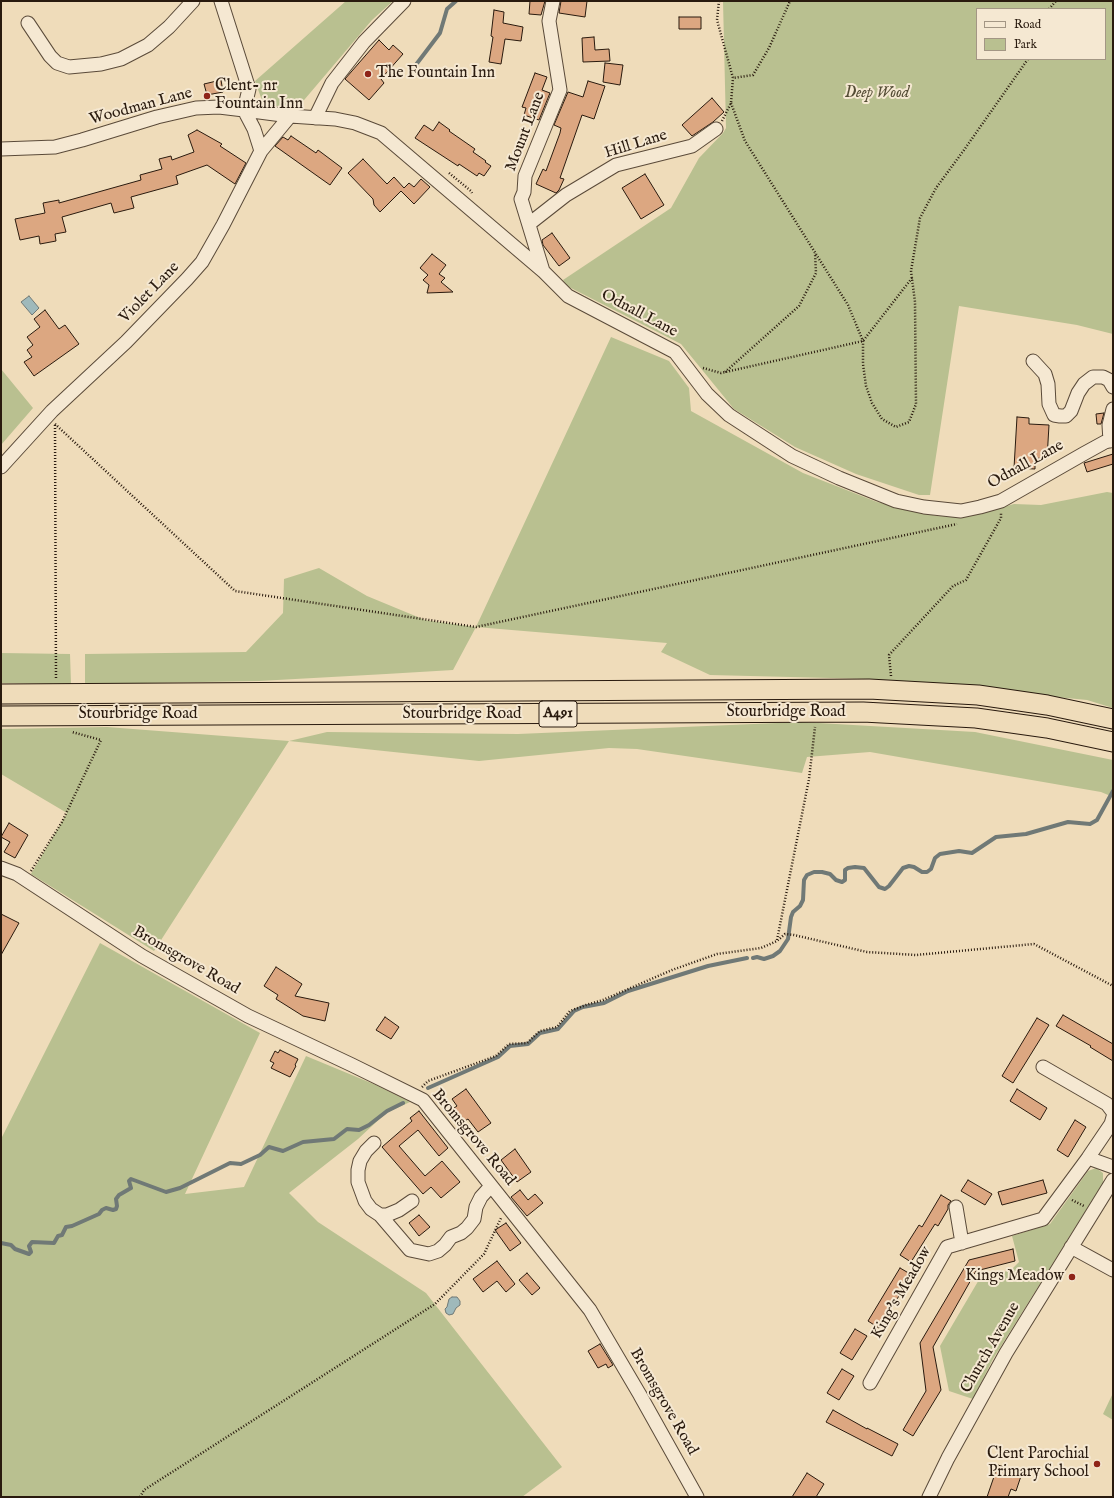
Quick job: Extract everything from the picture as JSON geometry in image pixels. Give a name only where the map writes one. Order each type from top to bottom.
[{"type":"highway","name":"Stourbridge Road","points":[[1,694],[869,688],[978,695],[1047,705],[1113,719]]},
{"type":"highway","name":"Stourbridge Road","points":[[1,716],[863,712],[976,718],[1047,728],[1113,742]]},
{"type":"street","points":[[28,23],[56,63],[69,67],[101,64],[121,59],[148,45],[169,27],[193,1]]},
{"type":"street","points":[[222,1],[249,89],[244,110],[254,130],[261,151]]},
{"type":"street","points":[[315,118],[332,83],[364,42],[404,1]]},
{"type":"street","name":"Mount Lane","points":[[543,271],[521,199],[524,192],[525,176],[560,90],[549,21],[553,1]]},
{"type":"street","name":"Woodman Lane","points":[[1,149],[54,147],[157,117],[196,108],[219,107],[290,116]]},
{"type":"street","name":"Odnall Lane","points":[[290,116],[355,123],[381,133],[543,271],[568,296],[675,352],[707,394],[729,415],[792,456],[839,478],[896,501],[924,507],[961,511],[1001,501],[1085,452],[1105,442],[1112,441]]},
{"type":"street","name":"Violet Lane","points":[[1,467],[52,410],[126,342],[202,262],[261,151],[290,116]]},
{"type":"street","name":"Hill Lane","points":[[529,224],[566,195],[616,166],[692,146],[716,129]]},
{"type":"street","points":[[1033,361],[1045,374],[1048,384],[1048,404],[1054,415],[1066,416],[1071,411],[1078,393],[1084,384],[1093,377],[1103,376],[1109,380],[1113,387]]},
{"type":"street","points":[[1112,441],[1109,425],[1113,409]]},
{"type":"street","name":"Bromsgrove Road","points":[[1,868],[17,874],[142,956],[248,1016],[423,1100],[590,1310],[697,1497]]},
{"type":"street","points":[[1043,1067],[1107,1104],[1113,1112]]},
{"type":"street","name":"King's Meadow","points":[[870,1383],[947,1247],[1044,1219],[1111,1124],[1113,1117]]},
{"type":"street","points":[[374,1143],[366,1151],[360,1161],[358,1182],[361,1193],[371,1209],[380,1215],[410,1250],[429,1254],[438,1251],[451,1237],[461,1233],[467,1228],[474,1218],[476,1206],[481,1197],[491,1186]]},
{"type":"street","points":[[1088,1158],[1113,1168]]},
{"type":"street","name":"Church Avenue","points":[[929,1497],[948,1458],[1006,1354],[1093,1210],[1111,1185]]},
{"type":"street","points":[[380,1215],[387,1215],[399,1210],[412,1201]]},
{"type":"street","points":[[956,1207],[962,1243]]},
{"type":"street","points":[[1071,1247],[1113,1270]]},
{"type":"path","points":[[716,129],[723,120],[731,103],[733,78],[717,20],[719,1]]},
{"type":"path","points":[[733,78],[753,75],[769,48],[790,1]]},
{"type":"path","points":[[731,103],[745,141],[848,305],[863,341],[863,364],[866,386],[872,403],[882,419],[896,427],[909,422],[916,404],[915,302],[911,272],[920,218],[936,188],[1027,60]]},
{"type":"path","points":[[724,372],[799,306],[816,273],[815,251]]},
{"type":"path","points":[[682,361],[721,373],[863,341],[912,278]]},
{"type":"path","points":[[56,694],[55,424],[235,591],[476,627],[962,523]]},
{"type":"path","points":[[25,880],[62,822],[101,740],[58,728],[57,716]]},
{"type":"path","points":[[410,1094],[418,1090],[428,1081],[496,1056],[509,1044],[527,1043],[540,1031],[557,1027],[570,1011],[604,1000],[672,970],[717,954],[761,948],[777,941],[785,934],[867,952],[916,955],[1034,944],[1113,986]]},
{"type":"path","points":[[1062,1194],[1093,1210]]},
{"type":"path","points":[[140,1497],[144,1490],[435,1304],[484,1254],[507,1205]]},
{"type":"green space","points":[[346,1],[393,1],[372,20],[299,106],[264,106],[255,81]]},
{"type":"green space","name":"Deep Wood","points":[[723,1],[1113,1],[1113,334],[1077,325],[959,306],[930,495],[919,495],[856,474],[795,447],[734,409],[681,344],[567,286],[563,280],[671,208],[699,158],[726,128]]},
{"type":"green space","points":[[611,337],[669,361],[689,388],[691,411],[803,473],[877,502],[937,516],[967,517],[1014,504],[1041,505],[1107,492],[1113,493],[1113,708],[1087,700],[871,679],[710,675],[661,652],[667,643],[476,627]]},
{"type":"green space","points":[[1,369],[33,408],[1,445]]},
{"type":"green space","points":[[319,568],[367,596],[425,620],[476,627],[453,670],[259,681],[85,684],[85,654],[246,652],[283,613],[284,579]]},
{"type":"green space","points":[[1,653],[70,654],[71,684],[1,683]]},
{"type":"green space","points":[[801,722],[975,732],[1113,760],[1113,797],[1101,792],[870,752],[807,757],[802,773],[637,749],[609,748],[479,761],[289,741],[327,732],[518,734]]},
{"type":"green space","points":[[107,727],[289,741],[154,951],[31,874],[67,813],[1,774],[1,729]]},
{"type":"green space","points":[[100,943],[260,1033],[185,1194],[244,1187],[306,1056],[376,1085],[410,1102],[386,1113],[358,1139],[289,1193],[318,1222],[426,1293],[562,1467],[522,1497],[1,1497],[1,1139]]},
{"type":"green space","points":[[1096,1168],[1103,1173],[1103,1183],[993,1359],[973,1399],[949,1391],[940,1346],[980,1278],[1011,1270],[1019,1262],[1012,1236],[1050,1224],[1088,1171]]},
{"type":"green space","points":[[1113,1393],[1113,1420],[1103,1414]]},
{"type":"water","points":[[29,296],[39,308],[32,315],[21,302]]},
{"type":"water","points":[[452,1297],[457,1297],[460,1301],[460,1305],[456,1308],[453,1314],[449,1315],[446,1313],[445,1309],[449,1299]]},
{"type":"building","points":[[530,1],[545,1],[541,15],[529,14]]},
{"type":"building","points":[[561,1],[587,1],[585,17],[559,13]]},
{"type":"building","points":[[494,10],[504,12],[503,23],[523,27],[521,41],[505,39],[501,64],[489,62],[493,37],[491,36]]},
{"type":"building","points":[[679,17],[701,17],[701,29],[679,29]]},
{"type":"building","points":[[594,37],[595,50],[609,49],[610,61],[583,62],[582,38]]},
{"type":"building","name":"The Fountain Inn","points":[[379,40],[389,50],[393,45],[403,54],[381,79],[384,83],[369,100],[345,79]]},
{"type":"building","points":[[605,63],[623,65],[620,85],[603,82]]},
{"type":"building","points":[[535,73],[547,77],[542,90],[550,93],[539,120],[524,115],[526,108],[522,107]]},
{"type":"building","points":[[221,80],[223,92],[207,95],[204,84]]},
{"type":"building","points":[[588,81],[605,86],[594,119],[582,115],[560,178],[564,179],[556,193],[536,184],[543,169],[546,171],[560,133],[561,128],[554,125],[568,92],[583,97]]},
{"type":"building","points":[[712,98],[724,112],[713,122],[692,136],[682,125]]},
{"type":"building","points":[[439,122],[450,130],[449,131],[475,149],[473,152],[491,166],[484,176],[479,173],[477,176],[459,164],[458,166],[415,138],[424,125],[433,131]]},
{"type":"building","points":[[197,130],[222,144],[220,146],[246,163],[235,184],[207,165],[176,176],[178,184],[131,197],[134,208],[114,213],[111,203],[62,217],[66,232],[55,234],[56,241],[40,244],[39,236],[20,240],[15,219],[45,213],[43,203],[59,200],[59,203],[141,180],[140,175],[162,169],[159,159],[171,156],[172,160],[194,152],[188,135]]},
{"type":"building","points":[[291,136],[316,153],[318,150],[342,168],[330,185],[275,146],[283,137],[288,140]]},
{"type":"building","points":[[363,159],[387,184],[394,177],[404,188],[409,183],[414,187],[421,179],[430,187],[414,204],[401,191],[380,212],[374,205],[373,199],[348,173]]},
{"type":"building","points":[[645,174],[664,205],[641,219],[622,188]]},
{"type":"building","points":[[552,233],[570,258],[559,266],[543,245],[542,240]]},
{"type":"building","points":[[432,254],[446,265],[439,274],[445,278],[441,282],[453,292],[427,293],[429,285],[423,280],[428,275],[420,268]]},
{"type":"building","points":[[45,310],[59,329],[65,325],[79,344],[34,376],[24,362],[32,357],[27,350],[33,345],[27,337],[40,327],[34,319]]},
{"type":"building","points":[[1104,413],[1101,424],[1097,424],[1096,414]]},
{"type":"building","points":[[1017,417],[1029,418],[1029,424],[1049,425],[1047,459],[1035,458],[1035,469],[1014,468]]},
{"type":"building","points":[[1113,454],[1113,464],[1087,472],[1084,463]]},
{"type":"building","points":[[9,823],[28,835],[15,858],[4,852],[10,842],[1,837]]},
{"type":"building","points":[[1,914],[19,923],[1,955]]},
{"type":"building","points":[[276,967],[302,984],[295,996],[329,1003],[325,1021],[303,1016],[276,999],[278,995],[264,986]]},
{"type":"building","points":[[1063,1015],[1113,1044],[1113,1061],[1090,1047],[1091,1046],[1056,1026]]},
{"type":"building","points":[[385,1017],[399,1027],[391,1039],[376,1030]]},
{"type":"building","points":[[1037,1018],[1049,1025],[1013,1083],[1002,1076]]},
{"type":"building","points":[[280,1050],[298,1059],[290,1077],[271,1068],[274,1063],[270,1061],[275,1051],[278,1053]]},
{"type":"building","points":[[466,1089],[491,1123],[478,1132],[468,1119],[463,1122],[454,1108],[457,1106],[452,1099]]},
{"type":"building","points":[[1017,1089],[1047,1108],[1040,1120],[1010,1101]]},
{"type":"building","points":[[419,1111],[448,1148],[439,1156],[418,1130],[399,1146],[425,1176],[442,1161],[460,1182],[441,1198],[431,1187],[423,1194],[382,1147],[412,1121],[410,1118]]},
{"type":"building","points":[[1075,1120],[1086,1127],[1068,1157],[1057,1150]]},
{"type":"building","points":[[515,1149],[531,1172],[517,1182],[501,1160]]},
{"type":"building","points":[[968,1180],[992,1194],[985,1205],[961,1191]]},
{"type":"building","points":[[1043,1180],[1047,1193],[1002,1205],[998,1192]]},
{"type":"building","points":[[520,1190],[528,1200],[535,1194],[543,1203],[527,1216],[511,1197]]},
{"type":"building","points":[[941,1195],[951,1201],[948,1205],[948,1209],[938,1226],[935,1224],[911,1262],[900,1255],[919,1225],[922,1227]]},
{"type":"building","points":[[419,1215],[430,1227],[419,1236],[409,1223]]},
{"type":"building","points":[[506,1223],[521,1243],[510,1251],[495,1230]]},
{"type":"building","points":[[1013,1249],[1015,1261],[976,1271],[933,1347],[941,1390],[913,1436],[903,1430],[926,1391],[920,1343],[969,1260]]},
{"type":"building","points":[[497,1261],[515,1284],[506,1292],[497,1281],[483,1292],[473,1279]]},
{"type":"building","points":[[900,1268],[912,1275],[879,1328],[868,1321]]},
{"type":"building","points":[[527,1273],[540,1288],[532,1295],[519,1280]]},
{"type":"building","points":[[855,1329],[867,1336],[852,1360],[840,1353]]},
{"type":"building","points":[[600,1344],[613,1365],[608,1368],[606,1364],[598,1368],[588,1351]]},
{"type":"building","points":[[842,1369],[854,1376],[839,1400],[827,1393]]},
{"type":"building","points":[[833,1410],[898,1444],[892,1456],[826,1422]]},
{"type":"building","points":[[998,1465],[1022,1473],[1016,1491],[1011,1489],[1008,1497],[987,1497]]},
{"type":"building","points":[[807,1473],[824,1484],[816,1497],[792,1497]]},
{"type":"waterway","points":[[415,66],[440,33],[447,9],[456,1]]},
{"type":"waterway","points":[[753,958],[757,957],[764,959],[773,956],[780,951],[788,939],[791,917],[793,912],[800,906],[803,900],[804,880],[807,875],[814,872],[822,872],[830,874],[836,880],[842,882],[845,880],[845,870],[848,868],[864,868],[879,887],[885,889],[903,868],[909,866],[922,872],[927,872],[931,869],[935,858],[940,854],[959,851],[972,853],[996,837],[1026,834],[1068,822],[1090,824],[1097,820],[1113,791]]},
{"type":"waterway","points":[[428,1088],[498,1057],[510,1046],[528,1044],[540,1033],[558,1029],[574,1011],[583,1007],[604,1003],[628,991],[708,966],[747,958]]},
{"type":"waterway","points":[[1,1243],[11,1245],[15,1249],[29,1254],[31,1252],[29,1246],[32,1242],[54,1243],[58,1236],[62,1235],[66,1227],[72,1226],[99,1214],[106,1208],[113,1210],[116,1209],[116,1199],[119,1195],[131,1188],[129,1181],[131,1179],[166,1192],[180,1188],[230,1163],[241,1164],[260,1155],[269,1147],[283,1151],[303,1142],[334,1139],[347,1129],[359,1130],[369,1125],[387,1111],[403,1103]]},
{"type":"place","name":"The Fountain Inn","points":[[368,74]]},
{"type":"place","name":"Clent- nr Fountain Inn","points":[[207,96]]},
{"type":"place","name":"Kings Meadow","points":[[1072,1277]]},
{"type":"place","name":"Clent Parochial Primary School","points":[[1097,1464]]}]
